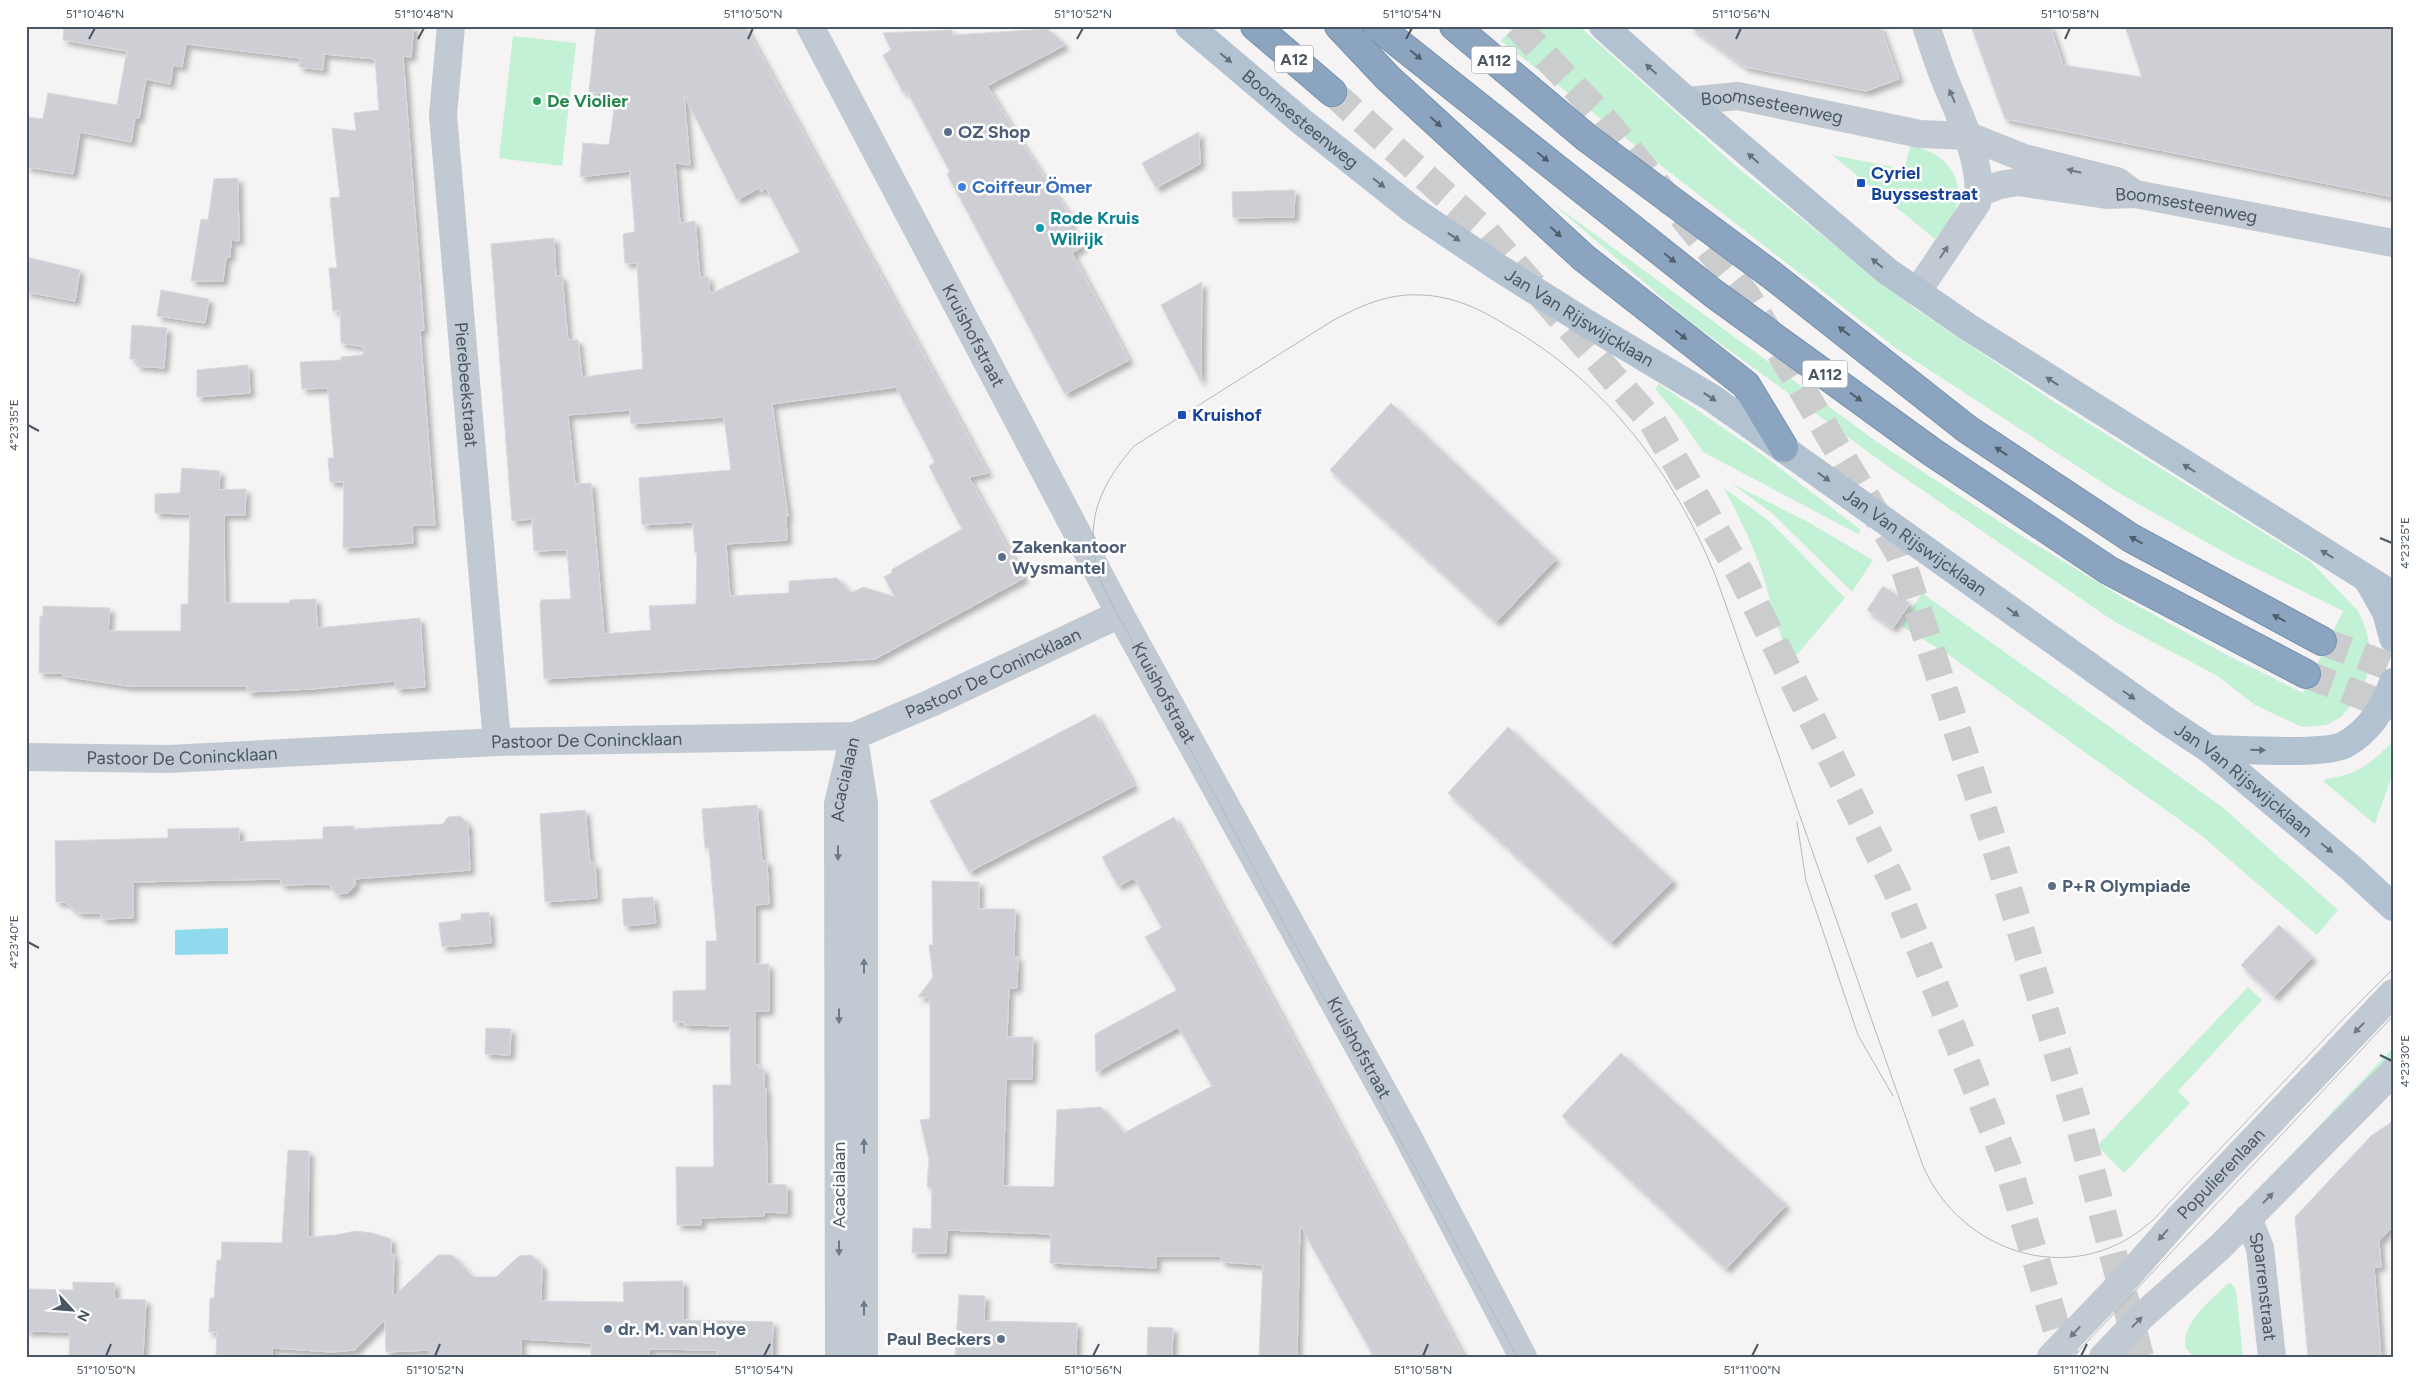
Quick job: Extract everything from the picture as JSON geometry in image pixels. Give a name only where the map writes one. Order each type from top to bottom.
[{"type":"highway","name":"A12","points":[[1255,26],[1332,92]]},
{"type":"highway","points":[[1339,26],[1388,78],[1584,258],[1746,385],[1784,448]]},
{"type":"highway","name":"A112","points":[[1377,26],[1713,293],[1932,452],[2108,570],[2306,674]]},
{"type":"highway","name":"A112","points":[[1454,26],[1587,138],[1774,276],[1967,429],[2131,538],[2322,641]]},
{"type":"main road","name":"Boomsesteenweg","points":[[1189,26],[1301,121],[1413,210]]},
{"type":"main road","name":"Boomsesteenweg","points":[[1603,26],[1687,101]]},
{"type":"main road","points":[[1687,101],[1841,233],[1887,271],[1917,292],[2030,367],[2393,595]]},
{"type":"main road","name":"Jan Van Rijswijcklaan","points":[[1413,210],[1499,268],[1580,319],[1712,398],[2168,722],[2210,749],[2358,874],[2393,907]]},
{"type":"main road","points":[[2368,580],[2386,612],[2393,638]]},
{"type":"main road","points":[[2210,749],[2323,750],[2345,745],[2371,725],[2386,700],[2393,682]]},
{"type":"street","name":"Pierebeekstraat","points":[[451,26],[443,115],[497,742]]},
{"type":"street","name":"Kruishofstraat","points":[[810,26],[1120,614],[1406,1133],[1523,1357]]},
{"type":"street","points":[[1917,292],[1977,203],[1980,192],[1969,136],[1946,83],[1926,26]]},
{"type":"street","name":"Boomsesteenweg","points":[[1687,101],[1738,96],[1920,134],[1969,136],[2024,158],[2117,181],[2135,194]]},
{"type":"street","name":"Boomsesteenweg","points":[[1980,192],[2000,185],[2018,182],[2108,195],[2135,194],[2393,243]]},
{"type":"street","name":"Pastoor De Conincklaan","points":[[26,758],[168,759],[497,742],[854,736],[932,703],[1120,614]]},
{"type":"street","name":"Acacialaan","points":[[840,1357],[838,804],[854,736]]},
{"type":"street","name":"Acacialaan","points":[[854,736],[864,804],[864,1357]]},
{"type":"street","name":"Populierenlaan","points":[[2052,1357],[2184,1213],[2393,993]]},
{"type":"street","points":[[2103,1357],[2142,1316],[2220,1247],[2393,1072]]},
{"type":"street","name":"Sparrenstraat","points":[[2248,1218],[2260,1248],[2272,1357]]},
{"type":"green space","points":[[1514,26],[1579,26],[1739,169],[1914,308],[2056,403],[2311,562],[2358,611],[2366,629],[2370,650],[2367,677],[2354,702],[2341,717],[2326,725],[2302,727],[2255,705],[2216,675],[2115,622],[1893,470],[1688,320],[1551,202],[1877,442],[2020,535],[2127,600],[2223,653],[2303,693],[2343,611],[2233,557],[2117,492],[1897,349],[1501,41]]},
{"type":"green space","name":"De Violier","points":[[513,36],[576,43],[562,166],[499,158]]},
{"type":"green space","points":[[1910,146],[1922,149],[1943,160],[1956,179],[1958,201],[1954,214],[1935,239],[1832,155],[1904,169]]},
{"type":"green space","points":[[1659,384],[1764,456],[1861,530],[1858,534],[1703,452],[1682,421],[1655,389]]},
{"type":"green space","points":[[1731,483],[1806,521],[1873,560],[1852,592],[1773,514]]},
{"type":"green space","points":[[1724,488],[1769,521],[1845,598],[1790,663],[1758,561],[1745,529]]},
{"type":"green space","points":[[1922,593],[2222,807],[2338,910],[2317,935],[2202,836],[1949,655],[1901,626]]},
{"type":"green space","points":[[2393,741],[2393,772],[2375,824],[2323,781],[2346,775],[2363,767],[2378,756]]},
{"type":"green space","points":[[2248,987],[2262,1000],[2178,1091],[2190,1103],[2124,1173],[2097,1146]]},
{"type":"green space","points":[[2393,1048],[2393,1058],[2212,1238]]},
{"type":"green space","points":[[2231,1283],[2236,1290],[2243,1357],[2194,1357],[2185,1347],[2186,1337],[2193,1320],[2227,1284]]},
{"type":"water","points":[[228,928],[228,954],[175,955],[175,930]]},
{"type":"building","points":[[64,26],[414,26],[411,57],[403,56],[424,330],[420,330],[435,525],[412,525],[413,543],[343,548],[344,482],[330,482],[328,458],[334,458],[328,388],[302,389],[300,362],[341,360],[341,357],[363,355],[364,347],[341,343],[340,311],[333,311],[329,268],[337,268],[330,198],[340,197],[332,128],[356,131],[354,113],[379,110],[375,59],[324,54],[323,70],[299,67],[300,58],[186,44],[182,67],[173,65],[170,84],[146,79],[139,118],[135,118],[131,142],[80,132],[73,174],[26,167],[26,117],[43,119],[48,93],[117,105],[127,51],[63,40]]},
{"type":"building","points":[[596,26],[745,26],[988,473],[969,477],[1024,578],[875,659],[544,679],[540,604],[541,600],[571,599],[567,550],[534,551],[532,519],[512,521],[491,244],[554,238],[556,276],[562,276],[568,340],[578,340],[582,377],[643,369],[637,263],[625,263],[623,234],[635,232],[630,171],[580,177],[583,143],[609,145],[616,95],[589,92]],"holes":[[[684,95],[737,200],[759,188],[761,192],[766,188],[800,252],[710,294],[708,276],[700,277],[695,221],[680,223],[675,163],[690,165]],[[896,387],[935,462],[929,466],[962,529],[891,570],[893,572],[884,577],[895,597],[863,587],[851,593],[837,578],[789,581],[789,593],[730,596],[726,544],[787,540],[786,516],[788,516],[772,404]],[[630,410],[631,424],[724,417],[731,470],[639,478],[642,525],[693,522],[695,553],[697,552],[696,604],[649,606],[651,630],[604,634],[591,483],[575,484],[568,415]]]},
{"type":"building","points":[[1689,26],[1880,26],[1899,79],[1866,91],[1745,67]]},
{"type":"building","points":[[1971,26],[2050,26],[2063,65],[2142,77],[2125,26],[2393,26],[2393,197],[2005,119]]},
{"type":"building","points":[[1048,29],[1065,45],[987,86],[1021,142],[1073,220],[1069,222],[1082,247],[1072,253],[1129,360],[1065,394],[947,174],[950,172],[907,91],[903,92],[883,55],[891,50],[883,33],[952,30],[953,35]]},
{"type":"building","points":[[1199,132],[1200,164],[1156,188],[1142,163]]},
{"type":"building","points":[[238,178],[239,241],[231,240],[230,257],[226,257],[223,281],[191,281],[201,219],[208,220],[214,179]]},
{"type":"building","points":[[1295,190],[1294,217],[1233,218],[1232,192]]},
{"type":"building","points":[[26,257],[80,270],[75,301],[26,292]]},
{"type":"building","points":[[1202,282],[1201,382],[1161,305]]},
{"type":"building","points":[[161,290],[209,299],[205,323],[157,316]]},
{"type":"building","points":[[132,325],[167,328],[164,368],[136,366],[137,359],[130,359]]},
{"type":"building","points":[[248,365],[250,393],[197,397],[197,370]]},
{"type":"building","points":[[1391,403],[1556,559],[1496,622],[1330,470]]},
{"type":"building","points":[[182,468],[220,471],[219,490],[246,489],[245,515],[224,515],[225,603],[289,603],[290,600],[316,599],[317,628],[420,618],[425,687],[396,689],[395,681],[312,689],[247,692],[247,686],[128,686],[63,676],[62,673],[39,673],[40,616],[43,616],[43,606],[110,608],[108,631],[181,631],[181,604],[188,604],[190,514],[155,513],[155,494],[180,493]]},
{"type":"building","points":[[1883,586],[1910,603],[1893,628],[1867,610]]},
{"type":"building","points":[[1095,714],[1134,786],[969,872],[930,801]]},
{"type":"building","points":[[1508,727],[1673,881],[1611,943],[1448,793]]},
{"type":"building","points":[[757,805],[762,861],[767,861],[769,904],[755,905],[755,964],[769,964],[769,1011],[755,1011],[755,1065],[759,1065],[759,1069],[764,1069],[764,1088],[766,1088],[767,1184],[787,1185],[787,1213],[764,1212],[764,1216],[701,1218],[701,1225],[677,1225],[676,1167],[714,1167],[713,1085],[731,1085],[730,1026],[684,1025],[684,1022],[673,1022],[673,991],[706,990],[706,941],[717,941],[709,848],[705,848],[702,809]]},
{"type":"building","points":[[585,810],[590,863],[595,863],[597,898],[545,902],[540,814]]},
{"type":"building","points":[[460,816],[468,824],[470,870],[355,879],[355,886],[348,893],[336,894],[329,884],[281,885],[281,879],[133,882],[133,918],[101,919],[101,913],[79,913],[65,902],[56,902],[55,841],[168,838],[168,829],[239,828],[239,842],[323,839],[323,827],[354,826],[354,829],[443,824],[448,817]]},
{"type":"building","points":[[1174,817],[1464,1357],[1374,1357],[1300,1225],[1297,1357],[1259,1357],[1263,1265],[1222,1262],[1221,1256],[1156,1256],[1156,1268],[1050,1263],[1051,1234],[947,1230],[946,1253],[912,1253],[913,1228],[931,1229],[932,1189],[927,1186],[929,1159],[920,1120],[930,1119],[930,997],[918,997],[933,977],[929,945],[933,945],[932,881],[979,882],[979,909],[1015,909],[1014,957],[1018,957],[1017,988],[1009,988],[1007,1037],[1033,1037],[1032,1079],[1006,1079],[1003,1186],[1054,1187],[1057,1110],[1101,1107],[1124,1133],[1212,1086],[1178,1027],[1096,1072],[1095,1034],[1177,990],[1145,937],[1162,928],[1134,878],[1118,886],[1102,857]]},
{"type":"building","points":[[653,897],[656,923],[624,926],[622,899]]},
{"type":"building","points":[[489,912],[491,943],[442,947],[439,923],[461,920],[461,914]]},
{"type":"building","points":[[2279,925],[2312,957],[2274,997],[2241,965]]},
{"type":"building","points":[[486,1028],[511,1029],[510,1055],[485,1054]]},
{"type":"building","points":[[1621,1053],[1786,1205],[1726,1269],[1562,1116]]},
{"type":"building","points":[[2393,1121],[2393,1226],[2379,1241],[2381,1267],[2374,1267],[2381,1357],[2308,1357],[2295,1217],[2371,1136]]},
{"type":"building","points":[[288,1150],[309,1151],[308,1237],[356,1231],[372,1233],[391,1239],[391,1254],[394,1254],[393,1297],[438,1255],[452,1255],[473,1277],[496,1277],[519,1256],[531,1255],[542,1266],[541,1301],[624,1302],[623,1282],[683,1281],[683,1320],[773,1322],[772,1357],[717,1357],[717,1350],[649,1349],[649,1356],[591,1357],[591,1343],[521,1339],[521,1357],[430,1357],[430,1350],[386,1352],[385,1320],[355,1350],[332,1352],[272,1348],[272,1357],[216,1355],[217,1332],[209,1332],[210,1298],[214,1298],[217,1260],[221,1260],[222,1242],[282,1243]]},
{"type":"building","points":[[73,1282],[115,1283],[114,1299],[146,1300],[143,1357],[69,1357],[70,1332],[26,1331],[26,1289],[73,1290]]},
{"type":"building","points":[[959,1295],[985,1296],[984,1321],[1077,1323],[1076,1357],[955,1357]]},
{"type":"building","points":[[1148,1327],[1173,1328],[1172,1357],[1147,1357]]},
{"type":"tunnel","points":[[1517,26],[1598,112],[1747,296],[1900,555],[1999,859],[2081,1131],[2140,1357]]},
{"type":"tunnel","points":[[1332,92],[1487,233],[1653,423],[1740,573],[1896,889],[2008,1167],[2065,1357]]},
{"type":"tunnel","points":[[2322,641],[2393,668]]},
{"type":"tunnel","points":[[2306,674],[2393,708]]},
{"type":"tram line","points":[[1517,1357],[1104,589],[1097,568],[1094,549],[1093,530],[1101,496],[1120,463],[1134,446],[1332,321],[1353,310],[1386,298],[1421,295],[1444,298],[1466,304],[1486,314],[1542,348],[1575,373],[1605,402],[1657,466],[1699,539],[1716,577],[1923,1166],[1940,1196],[1963,1221],[1991,1240],[2021,1252],[2053,1257],[2085,1255],[2117,1244],[2147,1225],[2393,969]]},
{"type":"tram line","points":[[1797,822],[1806,881],[1858,1035],[1893,1096]]},
{"type":"tram line","points":[[2073,1357],[2393,1016]]},
{"type":"place","name":"De Violier","points":[[537,101]]},
{"type":"place","name":"OZ Shop","points":[[948,132]]},
{"type":"place","name":"Cyriel Buyssestraat","points":[[1861,183]]},
{"type":"place","name":"Coiffeur Ömer","points":[[962,187]]},
{"type":"place","name":"Rode Kruis Wilrijk","points":[[1040,228]]},
{"type":"place","name":"Kruishof","points":[[1182,415]]},
{"type":"place","name":"Zakenkantoor Wysmantel","points":[[1002,557]]},
{"type":"place","name":"P+R Olympiade","points":[[2052,886]]},
{"type":"place","name":"dr. M. van Hoye","points":[[608,1329]]},
{"type":"place","name":"Paul Beckers","points":[[1001,1339]]}]
